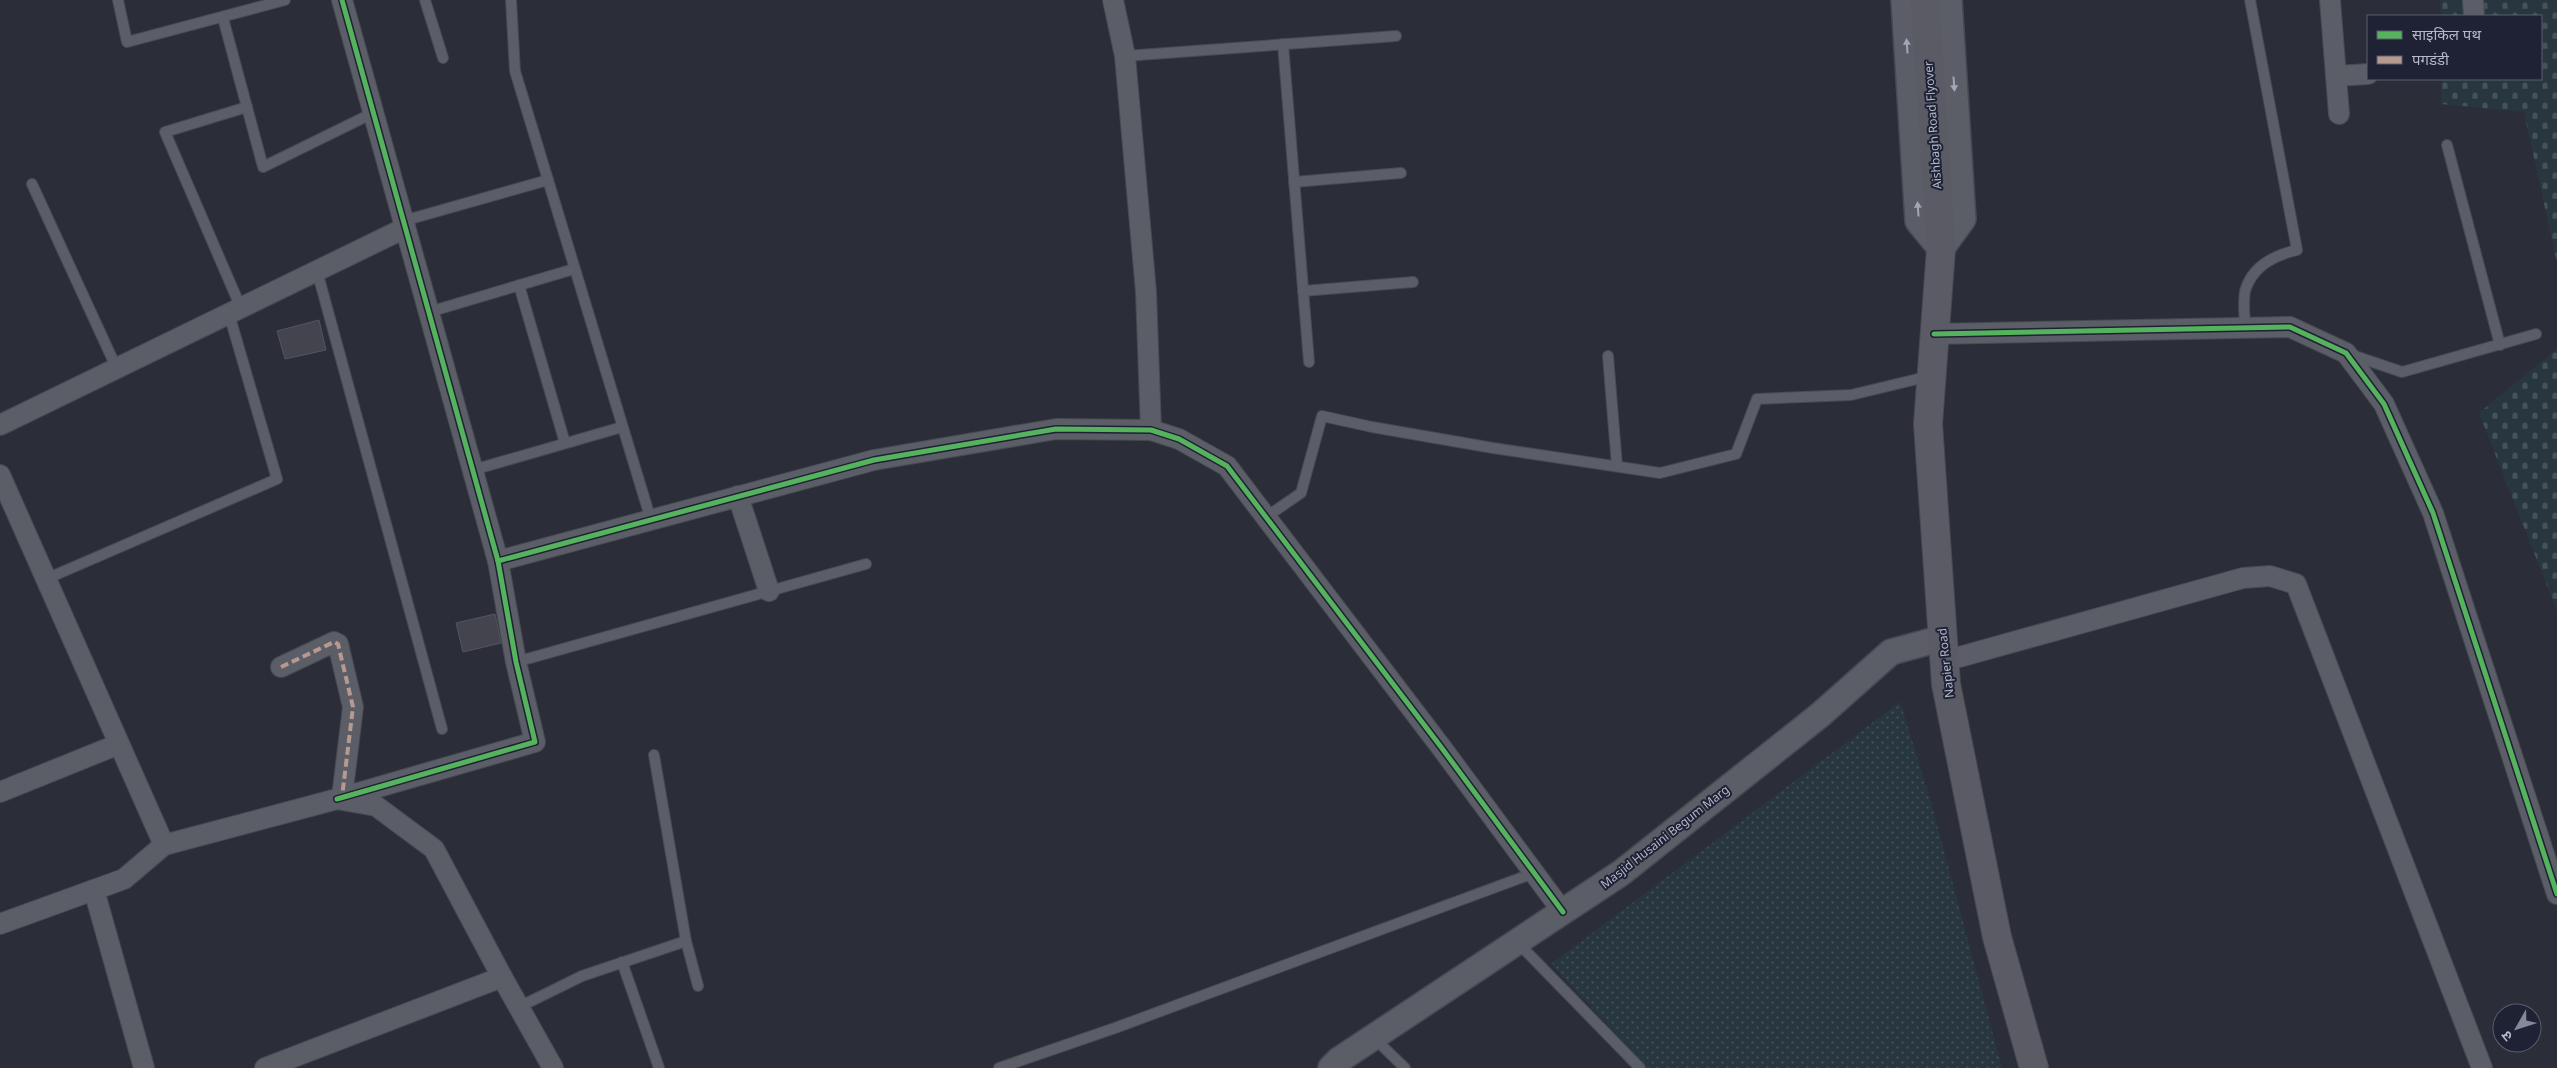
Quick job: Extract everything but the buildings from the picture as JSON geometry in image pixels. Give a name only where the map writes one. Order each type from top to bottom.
[{"type":"main road","name":"Aishbagh Road Flyover","points":[[1925,0],[1941,249]]},
{"type":"main road","name":"Napier Road","points":[[1941,249],[1928,424],[1946,684],[1997,937],[2034,1068]]},
{"type":"street","points":[[0,924],[124,879],[164,845],[339,798],[535,742],[516,662],[498,561],[342,0]]},
{"type":"street","points":[[1113,0],[1125,56],[1146,292],[1151,430]]},
{"type":"street","points":[[1904,0],[1918,221],[1941,249],[1963,219],[1949,0]]},
{"type":"street","points":[[2330,0],[2339,114]]},
{"type":"street","points":[[2472,0],[2474,15]]},
{"type":"street","points":[[2336,76],[2367,74]]},
{"type":"street","points":[[0,425],[317,271],[404,225]]},
{"type":"street","points":[[1934,334],[2290,327],[2346,353],[2384,404],[2433,513],[2557,894]]},
{"type":"street","points":[[498,561],[874,460],[1046,431],[1151,430],[1179,439],[1227,466],[1563,912]]},
{"type":"street","points":[[0,475],[7,510],[46,579],[164,845]]},
{"type":"street","points":[[738,496],[769,591]]},
{"type":"street","points":[[1944,649],[2243,578],[2270,576],[2296,584],[2482,1068]]},
{"type":"street","points":[[281,667],[334,642],[338,644],[353,707],[339,798]]},
{"type":"street","name":"Masjid Husaini Begum Marg","points":[[1331,1068],[1339,1060],[1629,867],[1820,715],[1891,652],[1944,649]]},
{"type":"street","points":[[0,792],[119,744]]},
{"type":"street","points":[[339,798],[376,806],[434,849],[553,1068]]},
{"type":"street","points":[[94,890],[144,1068]]},
{"type":"street","points":[[265,1068],[502,977]]},
{"type":"lane","points":[[118,0],[127,42],[285,0]]},
{"type":"lane","points":[[425,0],[443,58]]},
{"type":"lane","points":[[512,0],[515,71],[651,520]]},
{"type":"lane","points":[[2246,328],[2245,289],[2258,268],[2282,254],[2297,250],[2250,0]]},
{"type":"lane","points":[[223,18],[263,167],[373,113]]},
{"type":"lane","points":[[1125,56],[1396,36]]},
{"type":"lane","points":[[1283,44],[1309,362]]},
{"type":"lane","points":[[46,579],[277,479],[235,311],[165,132],[247,107]]},
{"type":"lane","points":[[2447,145],[2500,345]]},
{"type":"lane","points":[[1294,182],[1402,173]]},
{"type":"lane","points":[[404,225],[548,180]]},
{"type":"lane","points":[[32,184],[117,369]]},
{"type":"lane","points":[[428,312],[574,269]]},
{"type":"lane","points":[[317,271],[442,730]]},
{"type":"lane","points":[[1303,291],[1413,282]]},
{"type":"lane","points":[[519,285],[566,443]]},
{"type":"lane","points":[[2346,353],[2402,372],[2536,334]]},
{"type":"lane","points":[[1608,356],[1617,466]]},
{"type":"lane","points":[[1266,517],[1301,493],[1322,416],[1391,430],[1660,473],[1736,454],[1757,399],[1850,395],[1932,375]]},
{"type":"lane","points":[[473,470],[622,427]]},
{"type":"lane","points":[[516,662],[866,564]]},
{"type":"lane","points":[[654,755],[686,941],[698,986]]},
{"type":"lane","points":[[999,1068],[1134,1021],[1534,873]]},
{"type":"lane","points":[[519,1007],[582,976],[686,941]]},
{"type":"lane","points":[[1517,942],[1640,1068]]},
{"type":"lane","points":[[622,962],[660,1068]]},
{"type":"lane","points":[[1374,1037],[1405,1068]]},
{"type":"green space","points":[[2440,0],[2557,0],[2557,263],[2524,112],[2441,104],[2441,80],[2542,80],[2542,15],[2441,15]]},
{"type":"green space","points":[[2557,349],[2557,611],[2479,413]]},
{"type":"green space","points":[[1900,702],[1931,802],[2002,1068],[1648,1068],[1551,964]]},
{"type":"marked path","points":[[281,667],[334,642],[338,644],[353,707],[342,797]]},
{"type":"cycle path","points":[[337,799],[535,742],[516,662],[498,561],[342,0]]},
{"type":"cycle path","points":[[1934,334],[2290,327],[2346,353],[2384,404],[2433,513],[2557,894]]},
{"type":"cycle path","points":[[498,561],[874,460],[1056,429],[1151,430],[1179,439],[1227,466],[1441,747],[1563,912]]}]
